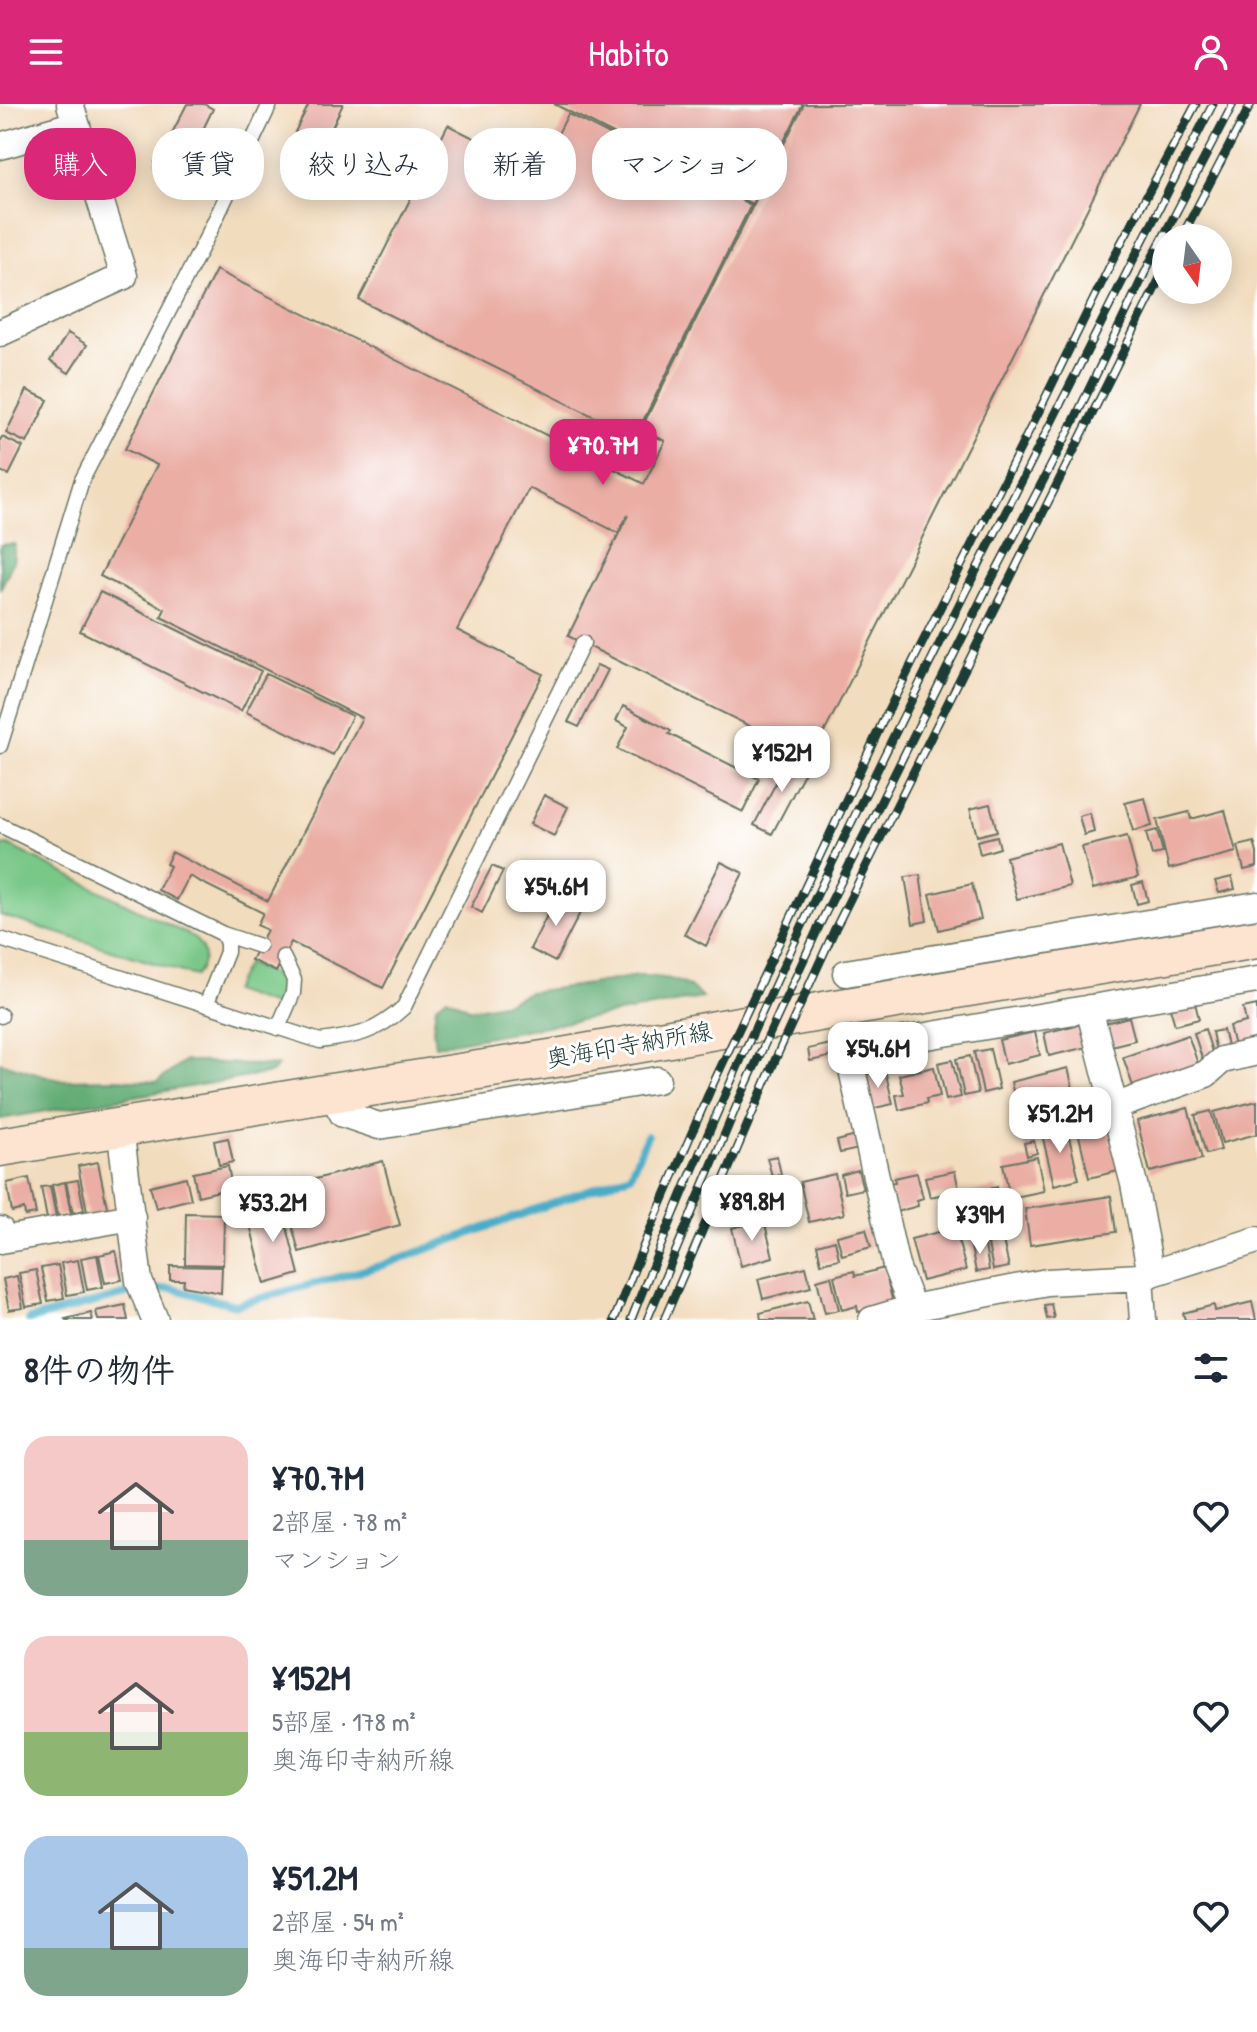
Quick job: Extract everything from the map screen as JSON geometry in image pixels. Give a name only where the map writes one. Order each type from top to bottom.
[{"type":"main road","name":"奥海印寺納所線","points":[[0,1147],[556,1058],[1257,939]]},
{"type":"street","points":[[0,146],[73,114],[124,276],[0,333]]},
{"type":"street","points":[[846,973],[1257,905]]},
{"type":"street","points":[[912,1308],[896,1266],[850,1049],[1257,980]]},
{"type":"street","points":[[1089,1008],[1134,1184],[1145,1276],[1143,1320]]},
{"type":"street","points":[[1114,1107],[1206,1074],[1222,1060],[1257,1052]]},
{"type":"street","points":[[331,1093],[343,1114],[379,1126],[657,1080]]},
{"type":"street","points":[[120,1127],[139,1281],[155,1320]]},
{"type":"street","points":[[0,1230],[1,1240],[132,1217]]},
{"type":"street","points":[[872,1320],[912,1308],[1047,1282],[1145,1276],[1257,1240]]},
{"type":"lane","points":[[0,746],[82,480],[210,231],[270,104]]},
{"type":"lane","points":[[0,939],[320,1041],[373,1030],[391,1020],[404,1007],[583,643]]},
{"type":"lane","points":[[0,825],[223,934],[259,946]]},
{"type":"lane","points":[[206,1005],[227,952],[223,934]]},
{"type":"lane","points":[[278,1028],[293,993],[294,980],[283,957]]},
{"type":"green space","points":[[15,544],[13,562],[0,590],[0,545]]},
{"type":"green space","points":[[8,845],[193,937],[204,956],[199,971],[195,976],[0,915],[0,846]]},
{"type":"green space","points":[[247,963],[287,981],[287,990],[279,1007],[232,991]]},
{"type":"green space","points":[[637,976],[681,982],[702,998],[435,1046],[433,1028],[436,1006],[447,997],[471,1009],[507,1002],[529,992]]},
{"type":"green space","points":[[185,1061],[278,1066],[271,1073],[0,1119],[0,1062],[60,1080],[157,1082]]},
{"type":"building","points":[[187,104],[204,104],[213,109],[204,128],[175,128]]},
{"type":"building","points":[[309,104],[343,104],[332,128],[297,128]]},
{"type":"building","points":[[554,104],[803,104],[787,135],[787,128],[602,128]]},
{"type":"building","points":[[804,104],[1140,104],[812,757],[568,636],[628,515],[618,533],[529,488],[457,630],[543,674],[383,988],[291,942],[276,972],[251,960],[267,930],[257,925],[263,913],[189,876],[177,900],[158,890],[170,866],[166,864],[172,852],[268,901],[362,718],[161,617],[165,609],[100,576],[157,465],[125,449],[216,270],[644,484],[665,441],[641,429],[756,200],[787,200],[787,138]]},
{"type":"building","points":[[568,114],[596,128],[592,128],[592,200],[741,200],[751,205],[635,437],[359,300],[410,200],[448,200],[448,125],[464,133],[464,200],[576,200],[576,128],[561,128]]},
{"type":"building","points":[[68,333],[87,345],[69,373],[50,361]]},
{"type":"building","points":[[27,390],[48,400],[27,443],[6,433]]},
{"type":"building","points":[[2,437],[23,447],[9,475],[0,471]]},
{"type":"building","points":[[100,592],[261,671],[241,711],[80,631]]},
{"type":"building","points":[[597,665],[608,670],[579,727],[568,722]]},
{"type":"building","points":[[266,674],[352,716],[333,755],[246,712]]},
{"type":"building","points":[[623,706],[671,731],[669,734],[759,779],[743,812],[617,749],[628,727],[616,721]]},
{"type":"building","points":[[791,754],[809,764],[772,834],[754,825]]},
{"type":"building","points":[[544,795],[568,807],[554,836],[530,824]]},
{"type":"building","points":[[1145,798],[1152,826],[1133,831],[1125,803]]},
{"type":"building","points":[[990,804],[997,831],[977,836],[970,809]]},
{"type":"building","points":[[1225,810],[1236,852],[1169,869],[1157,820],[1189,812],[1191,819]]},
{"type":"building","points":[[1090,813],[1094,832],[1084,835],[1079,816]]},
{"type":"building","points":[[1157,830],[1163,853],[1152,855],[1146,833]]},
{"type":"building","points":[[997,836],[1000,848],[980,854],[977,841]]},
{"type":"building","points":[[1127,836],[1138,877],[1093,889],[1082,847]]},
{"type":"building","points":[[1254,842],[1257,867],[1244,870],[1238,846]]},
{"type":"building","points":[[1059,843],[1070,886],[1017,899],[1006,857]]},
{"type":"building","points":[[721,862],[743,873],[706,946],[684,934]]},
{"type":"building","points":[[492,866],[503,871],[482,913],[471,907]]},
{"type":"building","points":[[920,875],[927,921],[913,924],[905,877]]},
{"type":"building","points":[[1232,877],[1235,889],[1219,893],[1215,881]]},
{"type":"building","points":[[1143,882],[1148,901],[1137,904],[1132,885]]},
{"type":"building","points":[[972,884],[981,919],[939,930],[930,894]]},
{"type":"building","points":[[558,894],[583,907],[555,962],[530,949]]},
{"type":"building","points":[[1195,1003],[1199,1019],[1175,1025],[1170,1008]]},
{"type":"building","points":[[1257,1005],[1257,1041],[1234,1046],[1229,1026],[1246,1022],[1243,1008]]},
{"type":"building","points":[[1129,1017],[1135,1040],[1107,1047],[1101,1024]]},
{"type":"building","points":[[1081,1024],[1087,1047],[1049,1056],[1044,1033]]},
{"type":"building","points":[[1205,1029],[1213,1055],[1202,1058],[1194,1033]]},
{"type":"building","points":[[1223,1030],[1228,1049],[1216,1052],[1212,1032]]},
{"type":"building","points":[[1035,1032],[1040,1055],[1005,1064],[999,1040]]},
{"type":"building","points":[[1188,1035],[1198,1064],[1133,1086],[1123,1057]]},
{"type":"building","points":[[835,1043],[838,1055],[810,1061],[808,1049]]},
{"type":"building","points":[[990,1049],[999,1089],[983,1093],[974,1052]]},
{"type":"building","points":[[970,1056],[978,1093],[964,1096],[956,1059]]},
{"type":"building","points":[[952,1060],[961,1097],[946,1100],[938,1063]]},
{"type":"building","points":[[934,1067],[940,1096],[926,1099],[927,1103],[899,1110],[896,1095],[904,1094],[899,1075]]},
{"type":"building","points":[[1068,1068],[1078,1109],[1020,1123],[1011,1082]]},
{"type":"building","points":[[885,1070],[893,1104],[870,1109],[863,1075]]},
{"type":"building","points":[[1257,1101],[1257,1134],[1222,1143],[1214,1112]]},
{"type":"building","points":[[1188,1108],[1202,1159],[1150,1172],[1137,1121]]},
{"type":"building","points":[[1211,1111],[1221,1150],[1206,1154],[1195,1115]]},
{"type":"building","points":[[1105,1116],[1118,1171],[1089,1178],[1076,1123]]},
{"type":"building","points":[[1066,1125],[1079,1179],[1054,1185],[1041,1130]]},
{"type":"building","points":[[856,1136],[859,1149],[840,1153],[837,1141]]},
{"type":"building","points":[[228,1138],[233,1162],[219,1165],[214,1141]]},
{"type":"building","points":[[1034,1141],[1037,1153],[1027,1156],[1024,1143]]},
{"type":"building","points":[[777,1156],[781,1174],[772,1176],[767,1158]]},
{"type":"building","points":[[1037,1157],[1044,1191],[1010,1198],[1003,1164]]},
{"type":"building","points":[[383,1161],[400,1225],[299,1252],[282,1188]]},
{"type":"building","points":[[98,1162],[108,1212],[88,1216],[78,1166]]},
{"type":"building","points":[[228,1166],[232,1188],[198,1196],[193,1173]]},
{"type":"building","points":[[858,1170],[863,1189],[845,1193],[841,1175]]},
{"type":"building","points":[[955,1171],[959,1191],[930,1197],[925,1177]]},
{"type":"building","points":[[917,1173],[923,1198],[917,1200],[918,1206],[896,1212],[889,1183],[895,1182],[894,1178]]},
{"type":"building","points":[[835,1174],[844,1214],[809,1222],[800,1182]]},
{"type":"building","points":[[186,1177],[191,1199],[156,1208],[150,1186]]},
{"type":"building","points":[[29,1178],[36,1214],[25,1216],[24,1209],[12,1212],[7,1183]]},
{"type":"building","points":[[78,1180],[84,1210],[73,1213],[66,1182]]},
{"type":"building","points":[[65,1182],[71,1214],[58,1216],[52,1185]]},
{"type":"building","points":[[50,1186],[56,1217],[47,1219],[41,1187]]},
{"type":"building","points":[[766,1186],[769,1200],[754,1203],[751,1190]]},
{"type":"building","points":[[997,1187],[1003,1223],[976,1229],[969,1193]]},
{"type":"building","points":[[1111,1196],[1116,1232],[1030,1245],[1025,1209]]},
{"type":"building","points":[[281,1204],[299,1274],[265,1284],[247,1213]]},
{"type":"building","points":[[186,1213],[224,1214],[223,1265],[185,1264]]},
{"type":"building","points":[[764,1220],[773,1257],[741,1266],[732,1228]]},
{"type":"building","points":[[955,1228],[966,1270],[922,1281],[911,1239]]},
{"type":"building","points":[[866,1229],[871,1247],[842,1255],[837,1236]]},
{"type":"building","points":[[1002,1236],[1009,1267],[993,1270],[987,1239]]},
{"type":"building","points":[[984,1239],[989,1270],[976,1272],[970,1242]]},
{"type":"building","points":[[835,1240],[839,1259],[821,1263],[817,1245]]},
{"type":"building","points":[[116,1251],[122,1280],[105,1283],[99,1255]]},
{"type":"building","points":[[97,1255],[103,1287],[87,1290],[81,1258]]},
{"type":"building","points":[[78,1260],[84,1292],[67,1295],[61,1263]]},
{"type":"building","points":[[58,1265],[64,1298],[48,1301],[41,1268]]},
{"type":"building","points":[[170,1266],[222,1267],[221,1293],[183,1286],[184,1280],[170,1280]]},
{"type":"building","points":[[806,1267],[811,1287],[763,1299],[758,1279]]},
{"type":"building","points":[[884,1268],[893,1303],[858,1312],[857,1306],[842,1310],[834,1276],[854,1271],[855,1276]]},
{"type":"building","points":[[36,1270],[43,1304],[26,1307],[19,1273]]},
{"type":"building","points":[[17,1276],[23,1308],[9,1310],[3,1279]]},
{"type":"building","points":[[831,1276],[839,1310],[825,1313],[817,1280]]},
{"type":"building","points":[[808,1301],[813,1320],[761,1320],[760,1313]]},
{"type":"building","points":[[1252,1302],[1256,1320],[1185,1320],[1183,1313],[1214,1305],[1215,1311]]},
{"type":"building","points":[[1051,1304],[1054,1318],[1047,1319],[1044,1305]]},
{"type":"building","points":[[125,1305],[128,1320],[98,1320],[96,1311]]},
{"type":"building","points":[[91,1313],[93,1320],[65,1319]]},
{"type":"waterway","points":[[155,1290],[170,1288],[235,1305],[383,1265],[630,1175],[647,1136]]},
{"type":"waterway","points":[[29,1320],[130,1293]]},
{"type":"railway","points":[[614,1320],[712,1086],[883,721],[1120,245],[1196,104]]},
{"type":"railway","points":[[631,1320],[713,1123],[801,928],[989,545],[1213,104]]},
{"type":"railway","points":[[647,1320],[739,1100],[821,922],[1071,427],[1150,262],[1233,104]]},
{"type":"railway","points":[[1188,224],[1251,104]]},
{"type":"railway","points":[[664,1320],[779,1051],[835,929],[1152,294]]}]
